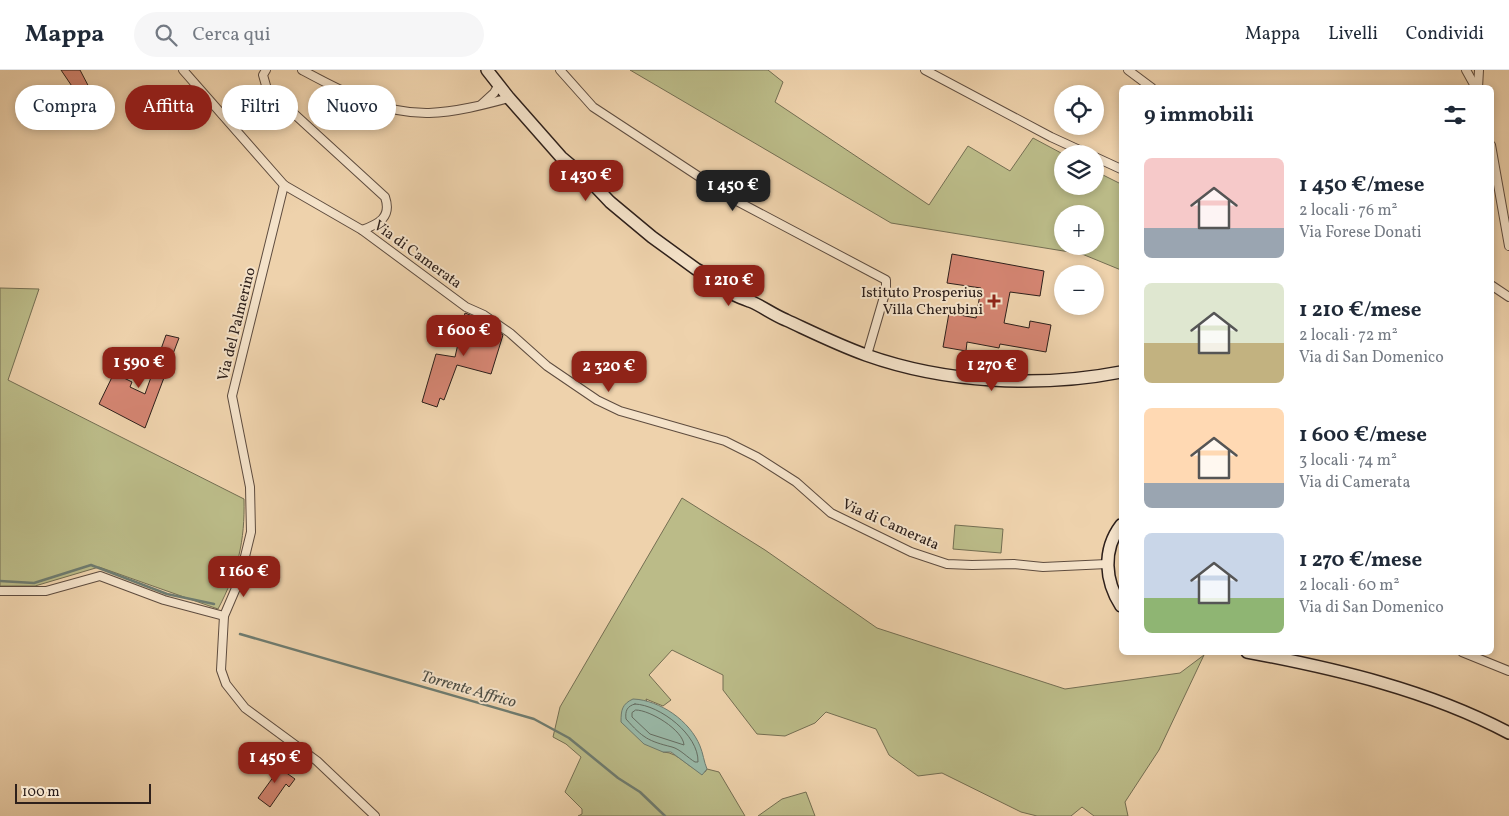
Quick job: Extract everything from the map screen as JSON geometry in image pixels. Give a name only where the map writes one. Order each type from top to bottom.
[{"type":"main road","points":[[487,70],[498,86],[561,157],[652,237],[723,286],[727,291],[797,325],[867,355],[933,372],[985,378],[1027,380],[1076,378],[1119,372]]},
{"type":"main road","points":[[1118,594],[1109,580],[1107,564],[1111,543],[1119,529]]},
{"type":"main road","points":[[1261,655],[1342,672],[1399,688],[1457,709],[1509,733]]},
{"type":"street","name":"Via di Camerata","points":[[183,70],[284,185],[362,230],[466,307],[484,315],[510,333],[547,366],[597,400],[620,410],[725,441],[757,457],[796,482],[831,513],[911,552],[947,564],[1014,564],[1043,567],[1107,564]]},
{"type":"street","points":[[266,70],[264,75],[267,88],[385,197],[388,211],[385,217],[373,226],[362,230]]},
{"type":"street","points":[[302,70],[357,99],[406,111],[428,113],[481,105],[509,98]]},
{"type":"street","points":[[560,70],[593,108],[733,199],[886,280],[886,290],[867,355]]},
{"type":"street","points":[[924,70],[1068,145]]},
{"type":"street","points":[[1128,70],[1148,85]]},
{"type":"street","points":[[1466,70],[1475,85]]},
{"type":"street","points":[[1477,85],[1479,70]]},
{"type":"street","points":[[481,105],[492,95],[498,86]]},
{"type":"street","points":[[1104,161],[1119,168]]},
{"type":"street","points":[[1494,162],[1509,246]]},
{"type":"street","name":"Via del Palmerino","points":[[284,185],[232,396],[250,487],[251,532],[241,572],[224,616],[221,670],[234,696],[252,713],[316,760],[375,816]]},
{"type":"street","points":[[1494,287],[1509,297]]},
{"type":"street","points":[[0,591],[46,591],[100,576],[164,600],[224,616]]},
{"type":"street","points":[[1469,655],[1509,672]]},
{"type":"green space","points":[[630,70],[768,70],[783,82],[775,102],[929,205],[968,146],[1010,171],[1033,138],[1054,149],[1054,195],[1104,195],[1104,176],[1119,183],[1119,269],[1084,255],[1104,255],[1104,205],[1054,205],[1054,249],[891,223]]},
{"type":"green space","points":[[0,288],[39,289],[8,380],[244,499],[243,529],[239,556],[231,582],[218,609],[99,567],[35,586],[0,586]]},
{"type":"green space","points":[[682,498],[765,550],[877,628],[1065,689],[1180,673],[1204,655],[1159,750],[1125,802],[1128,816],[1094,816],[1082,807],[1071,816],[1037,816],[1021,812],[942,773],[918,776],[889,755],[876,729],[826,712],[815,723],[785,736],[757,734],[723,690],[723,675],[672,650],[649,675],[671,700],[663,706],[646,699],[663,752],[675,755],[694,769],[705,772],[707,769],[719,772],[745,816],[578,816],[582,814],[582,809],[565,792],[581,757],[566,744],[553,737],[560,707]]},
{"type":"green space","points":[[955,525],[1003,529],[1001,553],[953,549]]},
{"type":"green space","points":[[806,792],[815,816],[758,816],[782,799]]},
{"type":"water","points":[[633,699],[653,703],[682,720],[700,746],[707,769],[702,775],[671,752],[663,752],[644,744],[621,722],[623,708],[626,703]]},
{"type":"building","points":[[61,70],[80,70],[88,85],[71,85]]},
{"type":"building","points":[[952,254],[1044,271],[1040,296],[1010,292],[1004,323],[1029,328],[1030,321],[1051,325],[1046,352],[1000,344],[999,348],[967,342],[966,351],[943,347],[949,313],[976,318],[981,288],[947,283]]},
{"type":"building","points":[[465,313],[480,319],[503,335],[491,374],[457,365],[444,400],[440,398],[437,407],[422,402],[436,354],[455,357]]},
{"type":"building","points":[[166,335],[179,338],[145,428],[99,404],[114,373],[132,382],[130,387],[145,394]]},
{"type":"building","points":[[271,762],[295,779],[289,787],[286,784],[270,807],[258,798],[274,776],[265,770]]},
{"type":"waterway","name":"Torrente Affrico","points":[[0,581],[34,583],[91,565],[167,594],[214,604]]},
{"type":"waterway","name":"Torrente Affrico","points":[[240,634],[534,719],[569,738],[618,778],[640,792],[665,816]]},
{"type":"place","name":"Istituto Prosperius Villa Cherubini","points":[[994,301]]}]
